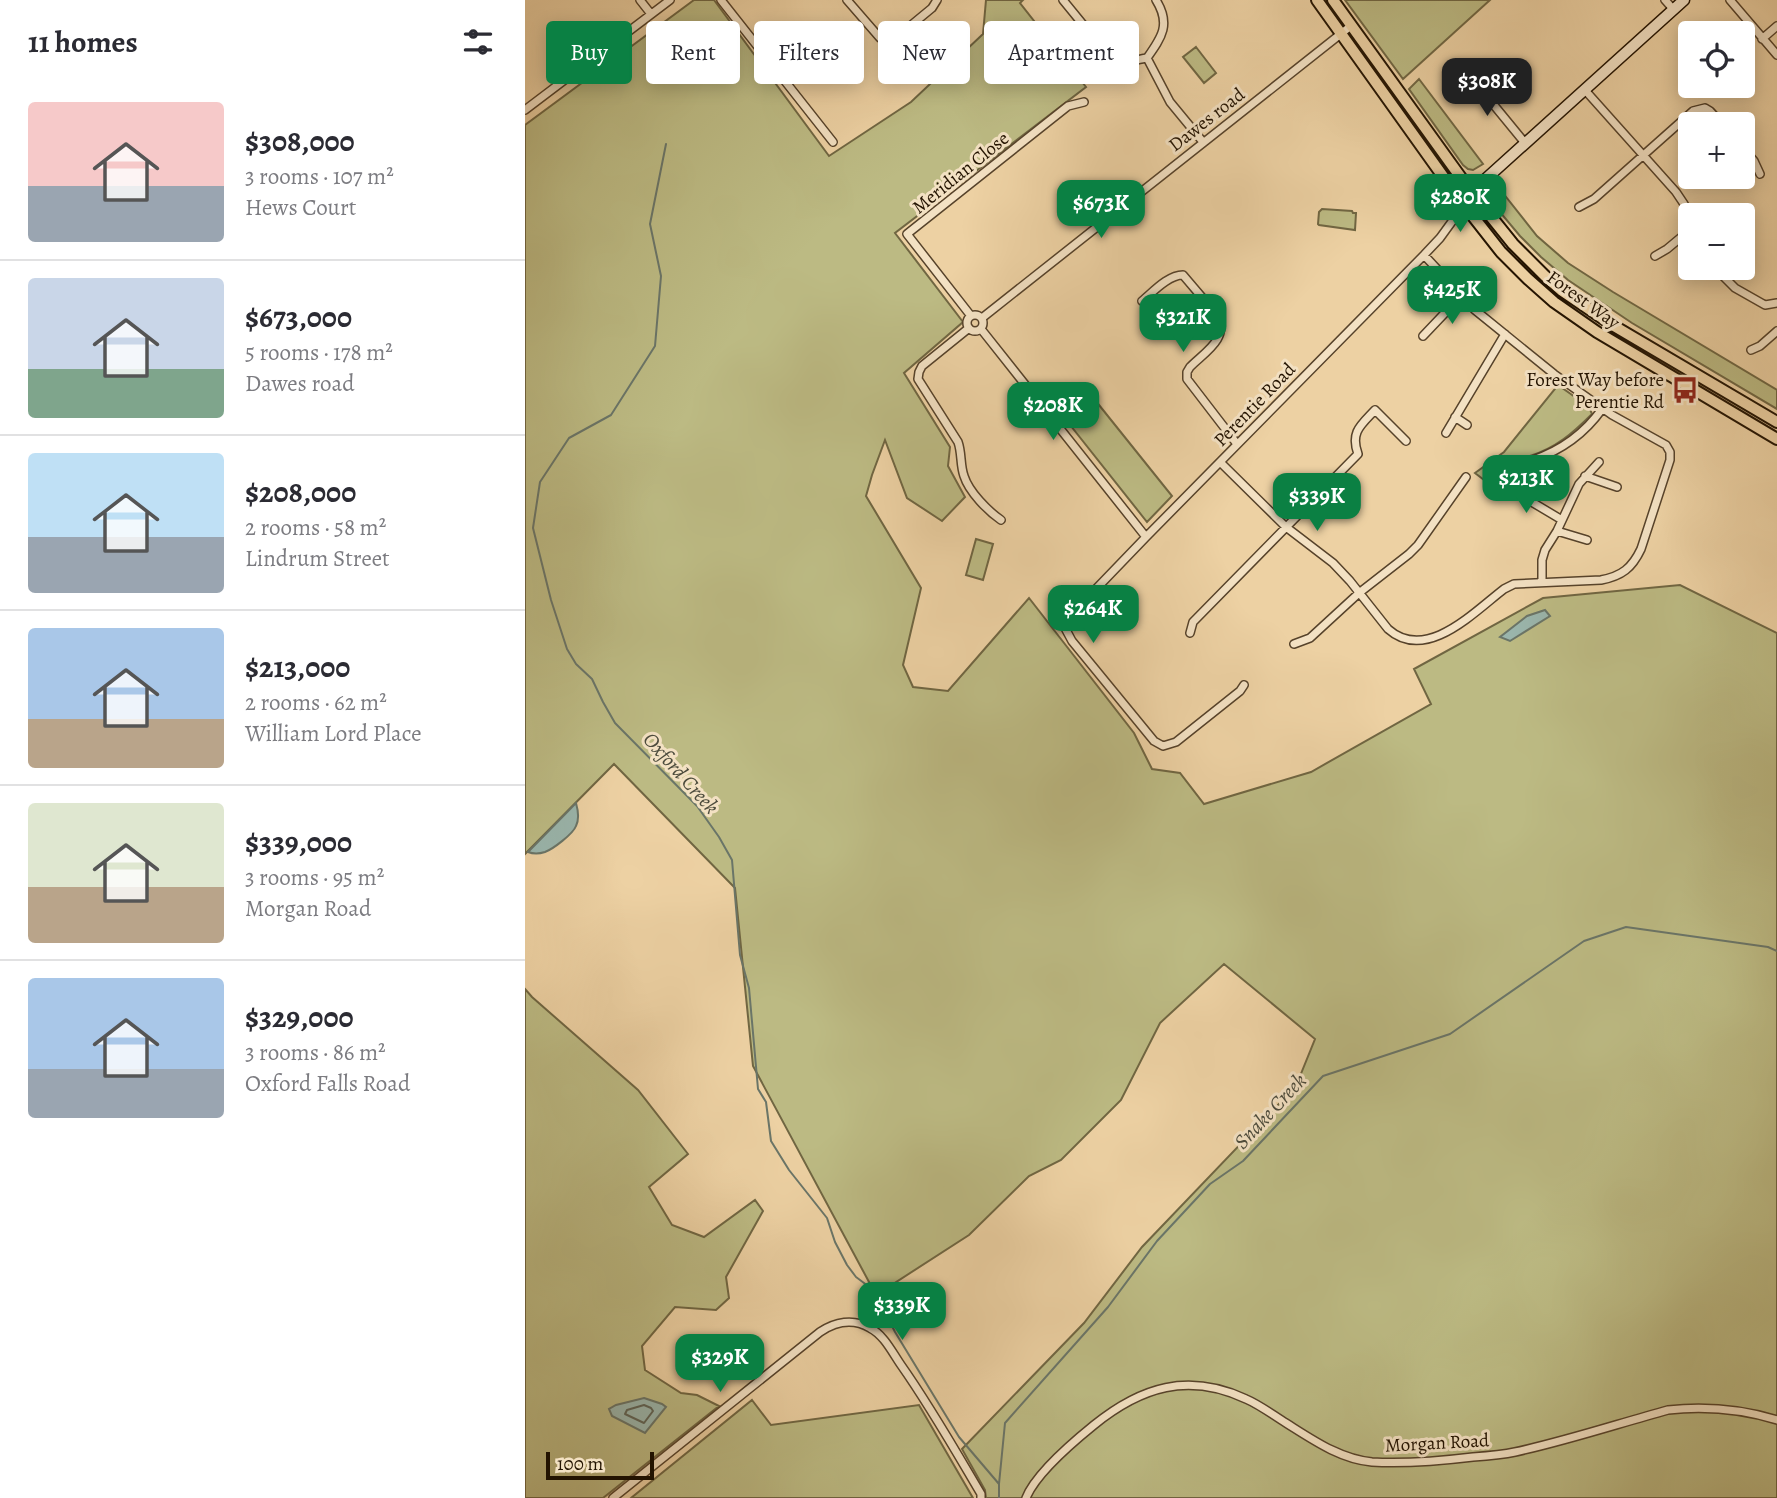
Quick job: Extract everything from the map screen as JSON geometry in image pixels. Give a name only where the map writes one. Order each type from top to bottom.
[{"type":"main road","name":"Forest Way","points":[[1317,0],[1464,205],[1509,261],[1570,314],[1597,332],[1777,439]]},
{"type":"main road","name":"Forest Way","points":[[1333,0],[1472,193],[1513,244],[1561,290],[1614,326],[1777,422]]},
{"type":"street","points":[[640,0],[651,14]]},
{"type":"street","points":[[525,110],[670,0]]},
{"type":"street","points":[[721,0],[833,142]]},
{"type":"street","points":[[847,0],[880,38],[892,41],[932,8],[937,0]]},
{"type":"street","points":[[1063,0],[1116,63],[1147,58],[1163,33],[1164,15],[1156,0]]},
{"type":"street","points":[[1665,0],[1673,9]]},
{"type":"street","points":[[1464,205],[1472,193],[1525,143],[1684,0]]},
{"type":"street","points":[[1730,0],[1777,55]]},
{"type":"street","name":"Dawes road","points":[[982,318],[1352,25]]},
{"type":"street","points":[[1762,39],[1777,26]]},
{"type":"street","points":[[1147,58],[1170,102],[1203,142]]},
{"type":"street","points":[[1470,76],[1525,143]]},
{"type":"street","points":[[1584,89],[1683,203]]},
{"type":"street","name":"Meridian Close","points":[[971,316],[907,234],[1068,106],[1084,102]]},
{"type":"street","points":[[1692,112],[1705,108],[1711,112]]},
{"type":"street","points":[[1580,207],[1594,199],[1678,124]]},
{"type":"street","points":[[1755,163],[1761,174]]},
{"type":"street","name":"Perentie Road","points":[[1244,685],[1176,743],[1163,746],[1154,740],[1083,655],[1066,632],[1065,624],[1146,537],[1424,255],[1464,205]]},
{"type":"street","points":[[1655,256],[1678,240]]},
{"type":"street","points":[[1220,462],[1286,527],[1333,563],[1388,629],[1395,636],[1406,640],[1445,634],[1514,584],[1601,580],[1613,578],[1628,570],[1641,549],[1670,460],[1666,445],[1602,409],[1554,374],[1475,310],[1424,255]]},
{"type":"street","points":[[1142,301],[1171,278],[1183,275],[1217,315],[1222,331],[1219,338],[1187,372],[1187,379],[1237,444]]},
{"type":"street","points":[[1727,280],[1735,288],[1765,305],[1777,303]]},
{"type":"street","points":[[1423,336],[1461,296]]},
{"type":"street","points":[[978,315],[982,318],[981,329],[976,331],[969,328],[967,322],[971,316],[978,315]]},
{"type":"street","points":[[969,328],[922,366],[918,379],[958,442],[962,452],[964,477],[969,486],[989,512],[1001,520]]},
{"type":"street","points":[[981,329],[1146,537]]},
{"type":"street","points":[[1751,350],[1777,331]]},
{"type":"street","points":[[1446,433],[1505,334]]},
{"type":"street","points":[[1533,460],[1560,449],[1588,428],[1602,409]]},
{"type":"street","points":[[1190,633],[1193,622],[1359,454],[1355,444],[1358,428],[1375,410],[1406,441]]},
{"type":"street","points":[[1455,418],[1467,425]]},
{"type":"street","points":[[1542,582],[1545,550],[1579,484],[1599,462]]},
{"type":"street","points":[[1585,476],[1617,487]]},
{"type":"street","points":[[1294,644],[1310,638],[1359,593],[1409,554],[1466,477]]},
{"type":"street","points":[[1505,486],[1562,520]]},
{"type":"street","points":[[1557,531],[1587,540]]},
{"type":"street","points":[[613,1498],[820,1332],[843,1322],[869,1327],[883,1339],[950,1441],[981,1498]]},
{"type":"street","name":"Morgan Road","points":[[1026,1498],[1043,1472],[1108,1414],[1146,1392],[1166,1388],[1202,1386],[1228,1392],[1260,1406],[1337,1453],[1371,1462],[1450,1460],[1513,1453],[1668,1410],[1690,1407],[1728,1409],[1777,1420]]},
{"type":"shaded area","points":[[694,0],[714,0],[729,21],[666,21]]},
{"type":"shaded area","points":[[986,0],[1023,0],[1020,3],[1034,21],[984,21]]},
{"type":"shaded area","points":[[1345,0],[1490,0],[1403,79]]},
{"type":"shaded area","points":[[984,23],[984,84],[1084,84],[1086,87],[895,233],[963,322],[904,373],[950,447],[948,466],[965,497],[942,521],[907,498],[885,440],[866,496],[921,588],[903,665],[913,687],[948,691],[1029,598],[1134,733],[1152,769],[1180,773],[1204,804],[1311,772],[1431,704],[1414,669],[1543,598],[1680,585],[1777,633],[1777,1498],[986,1498],[985,1490],[962,1449],[1084,1323],[1142,1247],[1296,1086],[1315,1039],[1224,964],[1160,1023],[1121,1100],[1061,1160],[1029,1176],[969,1235],[876,1295],[753,1066],[735,888],[614,764],[525,854],[525,125],[580,84],[632,84],[632,46],[646,36],[646,84],[740,84],[740,35],[754,54],[754,84],[776,84],[829,156],[911,102],[930,84],[970,84],[970,46],[983,34]]},
{"type":"shaded area","points":[[1196,47],[1216,73],[1204,83],[1183,57]]},
{"type":"shaded area","points":[[1419,79],[1483,164],[1473,170],[1463,165],[1409,89]]},
{"type":"shaded area","points":[[1495,183],[1537,236],[1568,263],[1777,390],[1777,409],[1632,323],[1568,280],[1520,236],[1494,205],[1487,191]]},
{"type":"shaded area","points":[[1322,209],[1356,213],[1355,230],[1319,225],[1319,212]]},
{"type":"shaded area","points":[[1558,385],[1589,407],[1592,414],[1564,439],[1530,456],[1536,467],[1528,481],[1522,478],[1516,486],[1505,481],[1497,490],[1475,473],[1504,452]]},
{"type":"shaded area","points":[[1091,395],[1172,496],[1147,522],[1063,416]]},
{"type":"shaded area","points":[[976,539],[993,544],[983,580],[966,575]]},
{"type":"shaded area","points":[[525,989],[638,1090],[688,1154],[649,1187],[672,1225],[704,1237],[755,1200],[763,1211],[726,1277],[729,1298],[716,1310],[675,1307],[642,1346],[645,1370],[681,1393],[697,1395],[719,1406],[603,1498],[525,1498]]},
{"type":"shaded area","points":[[752,1400],[771,1425],[919,1405],[973,1498],[631,1498]]},
{"type":"water","points":[[1545,610],[1550,616],[1510,641],[1500,637],[1527,616]]},
{"type":"water","points":[[576,803],[578,821],[571,833],[545,852],[528,852]]},
{"type":"water","points":[[644,1398],[666,1407],[645,1433],[612,1416],[609,1409],[616,1405]]},
{"type":"waterway","name":"Oxford Creek","points":[[666,144],[650,224],[661,276],[655,346],[611,415],[569,438],[540,482],[533,528],[551,600],[567,649],[576,664],[592,679],[615,723],[697,806],[732,860],[740,955],[749,988],[758,1089],[766,1102],[771,1141],[789,1170],[827,1218],[847,1265],[880,1302],[895,1332],[959,1437],[999,1484],[999,1498]]},
{"type":"waterway","name":"Snake Creek","points":[[999,1484],[1005,1423],[1108,1307],[1157,1241],[1210,1184],[1243,1161],[1323,1076],[1450,1034],[1584,941],[1626,927],[1768,947],[1777,951]]},
{"type":"place","name":"Forest Way before Perentie Rd","points":[[1685,390]]}]
